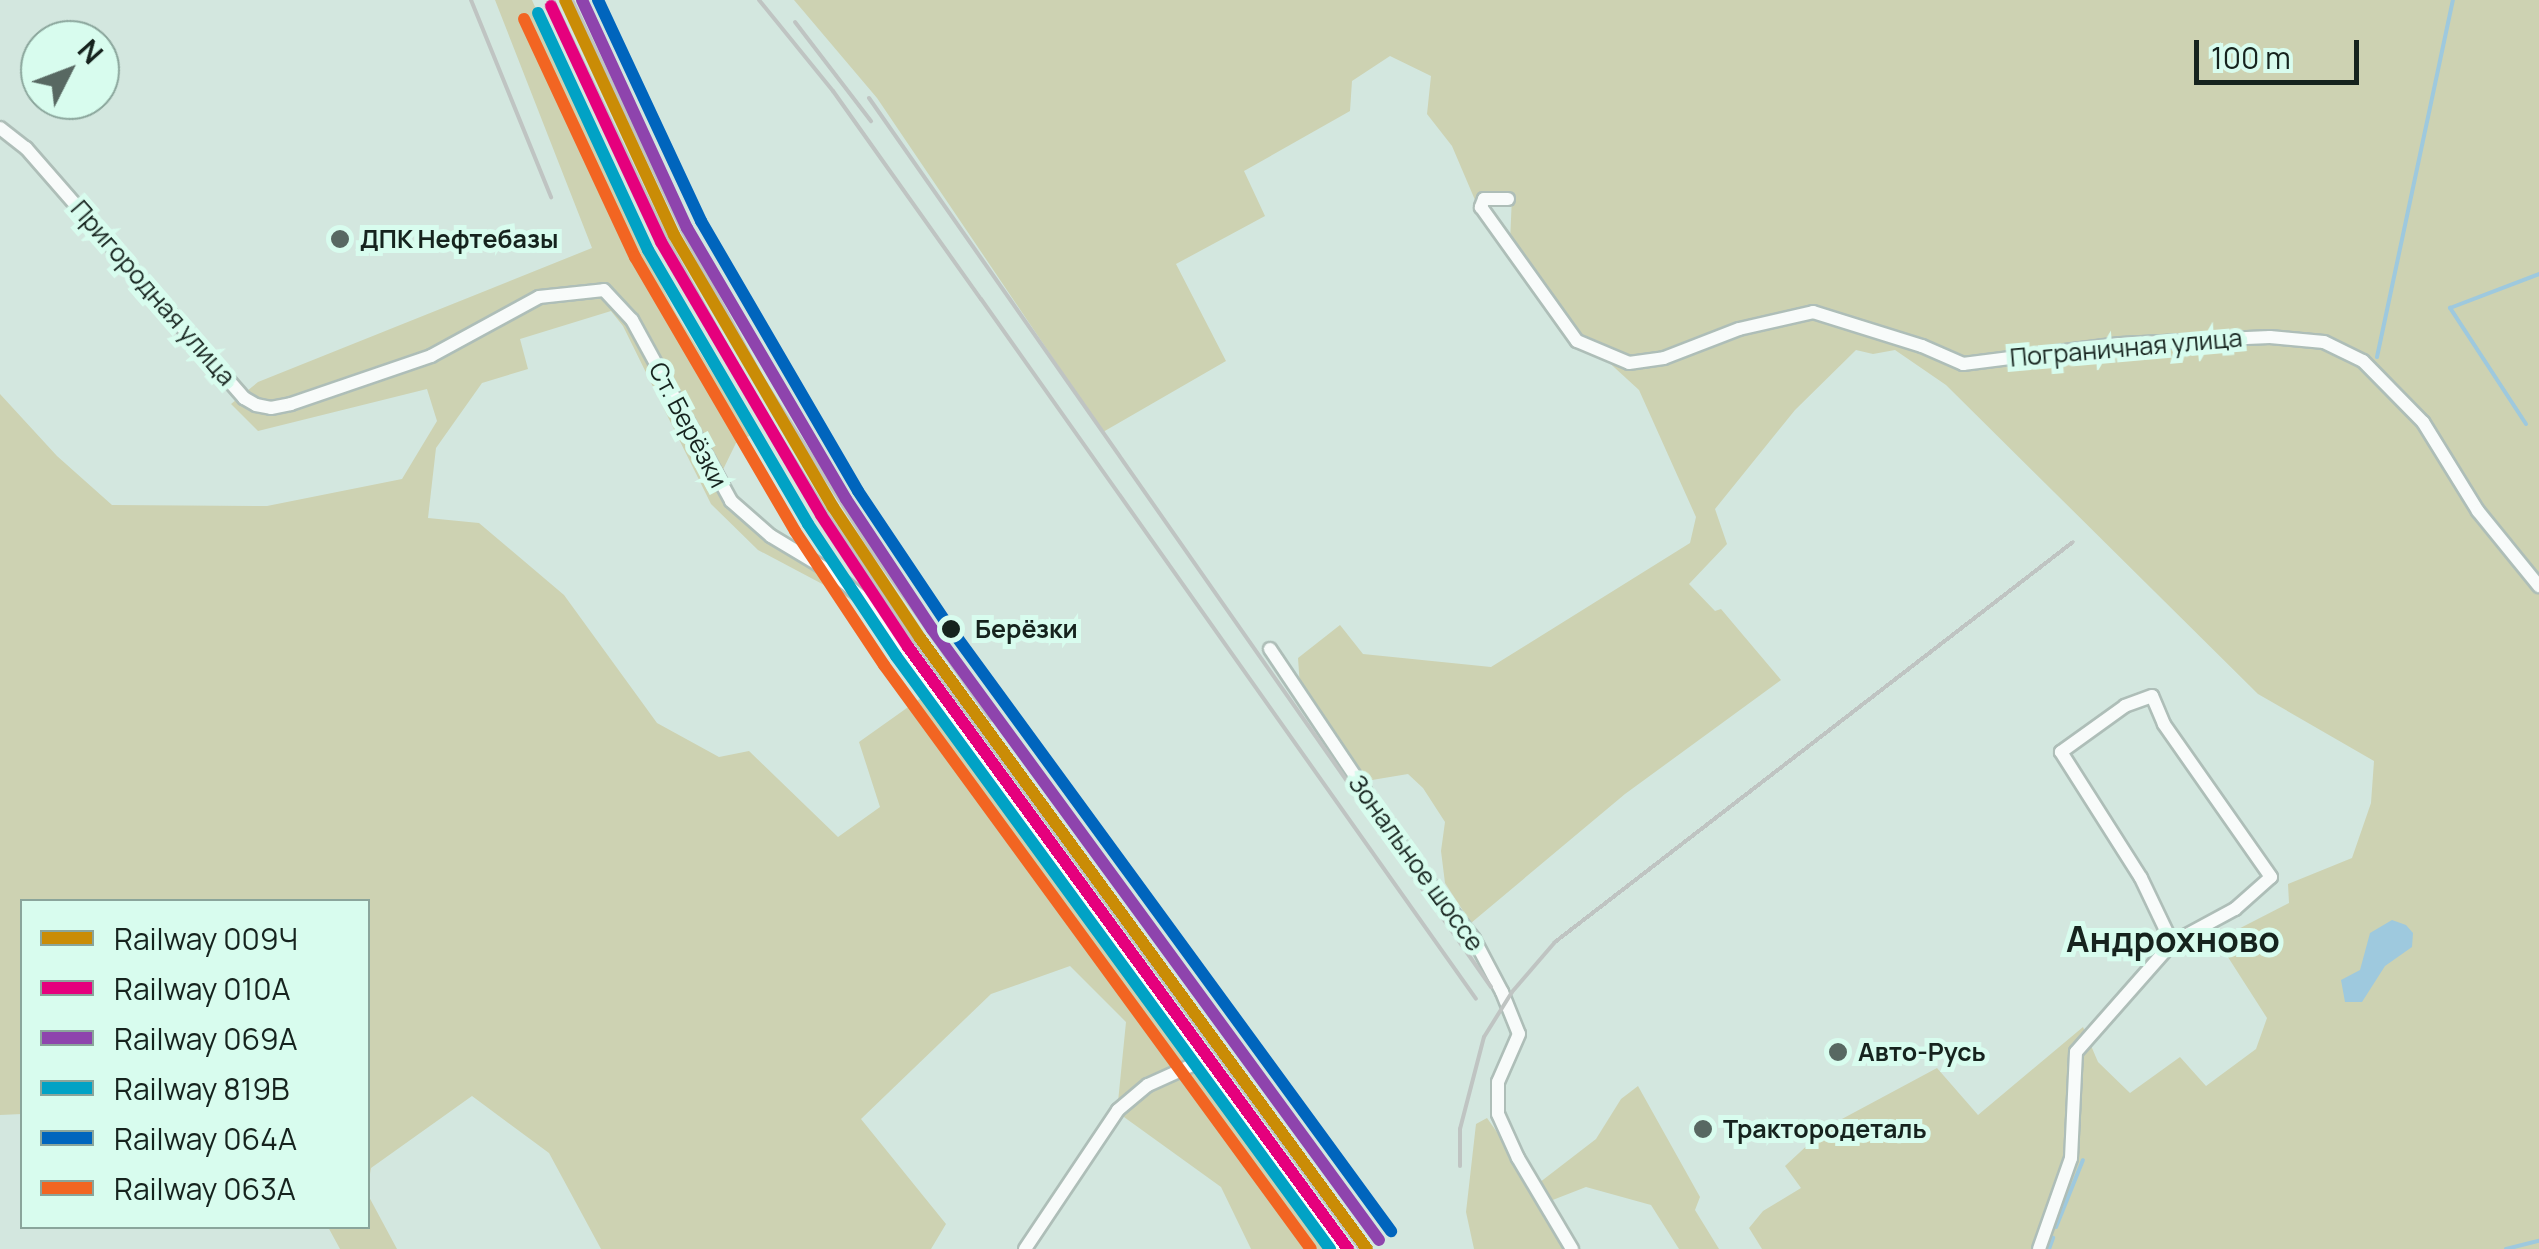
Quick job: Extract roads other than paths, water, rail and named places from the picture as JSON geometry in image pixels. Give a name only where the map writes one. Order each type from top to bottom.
[{"type":"street","name":"Пригородная улица","points":[[0,128],[26,148],[244,398],[256,406],[291,404],[431,356],[539,297],[604,290]]},
{"type":"street","name":"Пограничная улица","points":[[1508,198],[1484,199],[1481,207],[1576,341],[1630,363],[1664,358],[1739,329],[1813,312],[1922,346],[1962,364],[2120,344],[2270,337],[2324,342],[2362,361],[2423,422],[2478,511],[2539,586]]},
{"type":"street","name":"Ст. Берёзки","points":[[604,290],[632,320],[732,502],[771,536],[834,574],[860,596],[1120,942],[1199,1062],[1342,1249]]},
{"type":"street","name":"Зональное шоссе","points":[[1270,649],[1404,849],[1474,939],[1502,992],[1519,1034],[1498,1082],[1498,1114],[1518,1158],[1572,1249]]},
{"type":"street","points":[[2039,1249],[2071,1158],[2076,1052],[2172,943],[2235,910],[2271,878],[2164,724],[2152,696],[2125,706],[2061,752],[2142,878],[2172,943]]},
{"type":"street","points":[[1026,1249],[1118,1110],[1148,1085],[1199,1062]]},
{"type":"water","points":[[2392,920],[2406,925],[2413,933],[2412,947],[2385,966],[2362,1002],[2345,1002],[2341,980],[2360,970],[2370,933]]},
{"type":"waterway","points":[[2377,357],[2453,0]]},
{"type":"waterway","points":[[2526,424],[2450,308],[2539,274]]},
{"type":"waterway","points":[[2056,1227],[2083,1160]]},
{"type":"waterway","points":[[2049,1249],[2053,1238]]},
{"type":"waterway","points":[[2506,1249],[2539,1241]]},
{"type":"railway","points":[[471,0],[551,197]]},
{"type":"railway","points":[[553,0],[667,239],[751,390],[825,510],[914,641],[1360,1249]]},
{"type":"railway","points":[[572,0],[681,229],[764,381],[874,554],[991,720]]},
{"type":"railway","points":[[759,0],[833,91],[1476,999]]},
{"type":"railway","points":[[795,22],[871,121]]},
{"type":"railway","points":[[869,98],[1491,987]]},
{"type":"railway","points":[[1460,1166],[1460,1129],[1484,1037],[1512,992],[1555,942],[2073,542]]},
{"type":"rail line","name":"009Ч","points":[[565,0],[674,235],[833,507],[920,638],[1367,1249]]},
{"type":"rail line","name":"069А","points":[[582,0],[687,228],[846,499],[932,629],[1379,1240]]},
{"type":"rail line","name":"064А","points":[[598,0],[701,221],[858,491],[945,621],[1391,1231]]},
{"type":"rail line","name":"010А","points":[[551,6],[661,242],[821,515],[908,647],[1348,1249]]},
{"type":"rail line","name":"819В","points":[[538,13],[648,250],[808,524],[896,656],[1330,1249]]},
{"type":"rail line","name":"063А","points":[[524,19],[635,257],[795,531],[884,665],[1311,1249]]},
{"type":"place","name":"ДПК Нефтебазы","points":[[340,239]]},
{"type":"place","name":"Берёзки","points":[[951,629]]},
{"type":"place","name":"Авто-Русь","points":[[1838,1052]]},
{"type":"place","name":"Трактородеталь","points":[[1703,1129]]},
{"type":"district","name":"Андрохново","points":[[2173,939]]}]
